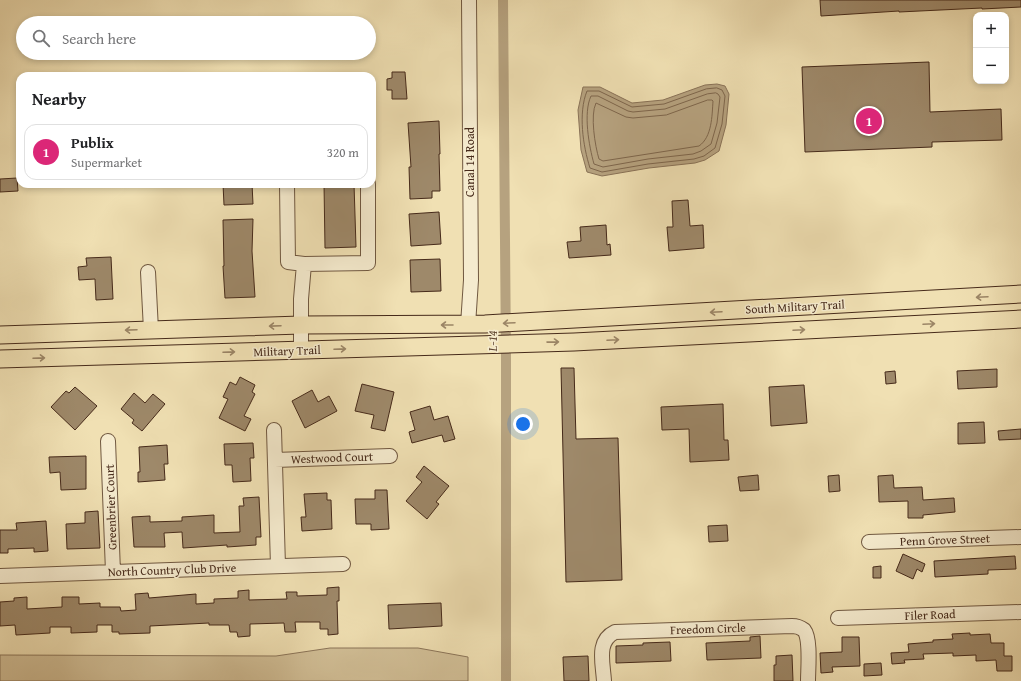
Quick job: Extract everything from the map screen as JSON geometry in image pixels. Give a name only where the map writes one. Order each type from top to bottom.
[{"type":"main road","name":"South Military Trail","points":[[570,320],[1021,294]]},
{"type":"main road","points":[[777,331],[780,323],[789,317],[854,314],[904,301]]},
{"type":"main road","points":[[732,334],[750,318],[755,310]]},
{"type":"main road","name":"South Military Trail","points":[[574,342],[1021,319]]},
{"type":"main road","name":"Military Trail","points":[[0,335],[301,325],[468,325],[570,320]]},
{"type":"main road","name":"Military Trail","points":[[0,359],[533,342],[574,342]]},
{"type":"street","name":"Canal 14 Road","points":[[468,325],[471,280],[469,0]]},
{"type":"street","points":[[287,188],[288,262],[304,264],[368,263],[368,188]]},
{"type":"street","points":[[301,350],[304,264]]},
{"type":"street","points":[[148,272],[151,330]]},
{"type":"street","name":"Westwood Court","points":[[274,430],[278,566]]},
{"type":"street","name":"Greenbrier Court","points":[[108,441],[113,572]]},
{"type":"street","name":"Westwood Court","points":[[275,460],[390,456]]},
{"type":"street","name":"Penn Grove Street","points":[[869,542],[1021,537]]},
{"type":"street","name":"North Country Club Drive","points":[[0,576],[343,564]]},
{"type":"street","name":"Filer Road","points":[[838,618],[1021,612]]},
{"type":"street","name":"Freedom Circle","points":[[604,681],[602,648],[608,635],[615,632],[792,626],[799,627],[804,631],[808,639],[808,681]]},
{"type":"shaded area","points":[[330,648],[418,648],[468,657],[468,681],[0,681],[0,655],[276,656]]},
{"type":"water","points":[[717,84],[725,86],[729,94],[726,125],[719,151],[705,160],[695,163],[649,168],[602,176],[587,172],[581,150],[578,110],[583,87],[600,87],[632,103],[663,100],[705,85]]},
{"type":"building","points":[[820,0],[1021,0],[1021,7],[899,11],[821,16]]},
{"type":"building","points":[[929,62],[930,112],[1001,109],[1002,140],[932,142],[932,147],[805,152],[802,67]]},
{"type":"building","points":[[392,72],[405,72],[407,99],[392,99],[392,90],[387,90],[387,79],[392,78]]},
{"type":"building","points":[[439,121],[440,191],[432,191],[432,198],[410,199],[409,167],[411,167],[408,123]]},
{"type":"building","points":[[16,178],[16,188],[18,188],[18,191],[0,192],[0,179]]},
{"type":"building","points":[[223,188],[252,188],[253,204],[224,205]]},
{"type":"building","points":[[324,188],[354,188],[356,247],[325,248]]},
{"type":"building","points":[[688,200],[690,226],[703,225],[704,248],[669,251],[667,227],[673,227],[672,201]]},
{"type":"building","points":[[439,212],[441,244],[411,246],[409,214]]},
{"type":"building","points":[[253,219],[252,251],[255,297],[225,298],[223,220]]},
{"type":"building","points":[[606,225],[607,245],[610,244],[611,255],[569,258],[567,242],[581,241],[580,227]]},
{"type":"building","points":[[111,257],[113,299],[96,300],[95,279],[79,280],[78,267],[87,266],[86,258]]},
{"type":"building","points":[[440,259],[441,291],[411,292],[410,260]]},
{"type":"building","points":[[561,368],[574,368],[576,439],[618,438],[622,580],[566,582]]},
{"type":"building","points":[[997,369],[997,387],[958,389],[957,371]]},
{"type":"building","points":[[895,371],[896,383],[886,384],[885,372]]},
{"type":"building","points":[[240,377],[255,385],[252,392],[255,394],[244,416],[251,419],[245,431],[219,418],[228,399],[223,397],[230,382],[236,385]]},
{"type":"building","points":[[362,384],[394,392],[385,431],[371,428],[374,415],[355,411]]},
{"type":"building","points":[[804,385],[807,423],[771,426],[769,387]]},
{"type":"building","points":[[75,387],[97,406],[75,430],[51,407],[66,391],[69,393]]},
{"type":"building","points":[[312,390],[318,402],[329,396],[337,411],[305,428],[292,401]]},
{"type":"building","points":[[134,393],[145,403],[153,394],[165,404],[142,431],[132,423],[134,420],[121,409]]},
{"type":"building","points":[[723,404],[724,440],[728,440],[729,460],[690,462],[689,429],[662,430],[661,407]]},
{"type":"building","points":[[430,406],[434,420],[448,416],[455,439],[444,442],[442,435],[412,443],[409,432],[415,430],[410,412]]},
{"type":"building","points":[[984,422],[985,443],[958,444],[958,423]]},
{"type":"building","points":[[1021,429],[1021,439],[999,440],[998,431]]},
{"type":"building","points":[[253,443],[254,458],[250,458],[251,481],[233,482],[232,465],[225,465],[224,444]]},
{"type":"building","points":[[167,445],[168,464],[164,464],[165,480],[138,482],[138,472],[140,472],[139,447]]},
{"type":"building","points":[[86,456],[86,489],[61,490],[60,472],[50,473],[49,457]]},
{"type":"building","points":[[424,466],[449,486],[436,502],[439,504],[427,519],[406,501],[422,482],[416,477]]},
{"type":"building","points":[[758,475],[759,490],[740,491],[738,477]]},
{"type":"building","points":[[839,475],[840,491],[829,492],[828,476]]},
{"type":"building","points":[[893,475],[894,488],[922,487],[923,500],[954,498],[955,512],[923,515],[923,518],[908,518],[908,501],[879,502],[878,476]]},
{"type":"building","points":[[375,490],[387,490],[389,529],[371,530],[371,524],[356,524],[355,499],[375,499]]},
{"type":"building","points":[[327,493],[327,500],[331,500],[332,529],[302,531],[301,517],[306,517],[304,494]]},
{"type":"building","points":[[259,497],[261,537],[256,537],[256,545],[183,548],[182,532],[164,533],[165,547],[134,547],[132,517],[150,516],[150,522],[182,521],[182,517],[214,515],[214,533],[240,532],[239,506],[244,506],[243,498]]},
{"type":"building","points":[[98,511],[100,548],[67,549],[66,524],[85,523],[85,512]]},
{"type":"building","points":[[46,521],[48,551],[34,552],[34,548],[8,549],[8,553],[0,553],[0,530],[17,530],[16,523]]},
{"type":"building","points":[[727,525],[728,541],[709,542],[708,526]]},
{"type":"building","points":[[903,554],[925,564],[922,572],[917,569],[913,579],[896,571]]},
{"type":"building","points":[[1015,556],[1016,569],[988,570],[988,574],[935,577],[934,561]]},
{"type":"building","points":[[881,566],[881,578],[873,578],[873,567]]},
{"type":"building","points":[[339,587],[339,601],[337,601],[338,634],[328,635],[328,629],[320,629],[320,622],[295,622],[296,632],[285,632],[284,623],[250,624],[250,636],[238,637],[237,632],[230,632],[229,625],[209,625],[209,623],[150,626],[150,633],[119,634],[119,632],[112,632],[112,625],[97,625],[97,632],[71,633],[71,627],[50,627],[50,633],[16,635],[15,625],[0,626],[0,602],[14,601],[14,598],[27,597],[27,609],[62,607],[62,597],[79,597],[79,604],[100,603],[100,607],[120,607],[121,611],[136,610],[135,594],[148,593],[149,598],[196,594],[196,604],[214,603],[214,599],[238,598],[238,591],[249,590],[249,600],[287,599],[286,592],[297,592],[297,596],[327,595],[327,588]]},
{"type":"building","points":[[441,603],[442,626],[389,629],[388,605]]},
{"type":"building","points":[[970,633],[970,635],[990,634],[991,643],[1004,643],[1004,656],[1012,656],[1012,671],[997,671],[996,660],[976,661],[976,655],[953,656],[953,653],[923,654],[924,659],[904,660],[905,663],[892,664],[891,653],[909,652],[908,644],[933,642],[933,640],[953,639],[952,634]]},
{"type":"building","points":[[760,636],[761,658],[707,660],[706,643],[750,641],[750,637]]},
{"type":"building","points":[[842,637],[859,637],[860,666],[832,667],[833,672],[821,673],[820,653],[842,652]]},
{"type":"building","points":[[670,642],[671,661],[616,663],[616,646]]},
{"type":"building","points":[[792,655],[793,681],[774,681],[774,665],[776,665],[776,656]]},
{"type":"building","points":[[588,656],[589,681],[564,681],[563,657]]},
{"type":"building","points":[[881,663],[882,675],[864,676],[864,664]]},
{"type":"waterway","name":"L-14","points":[[503,0],[506,359],[506,681]]},
{"type":"place","name":"Publix","points":[[869,121]]}]
